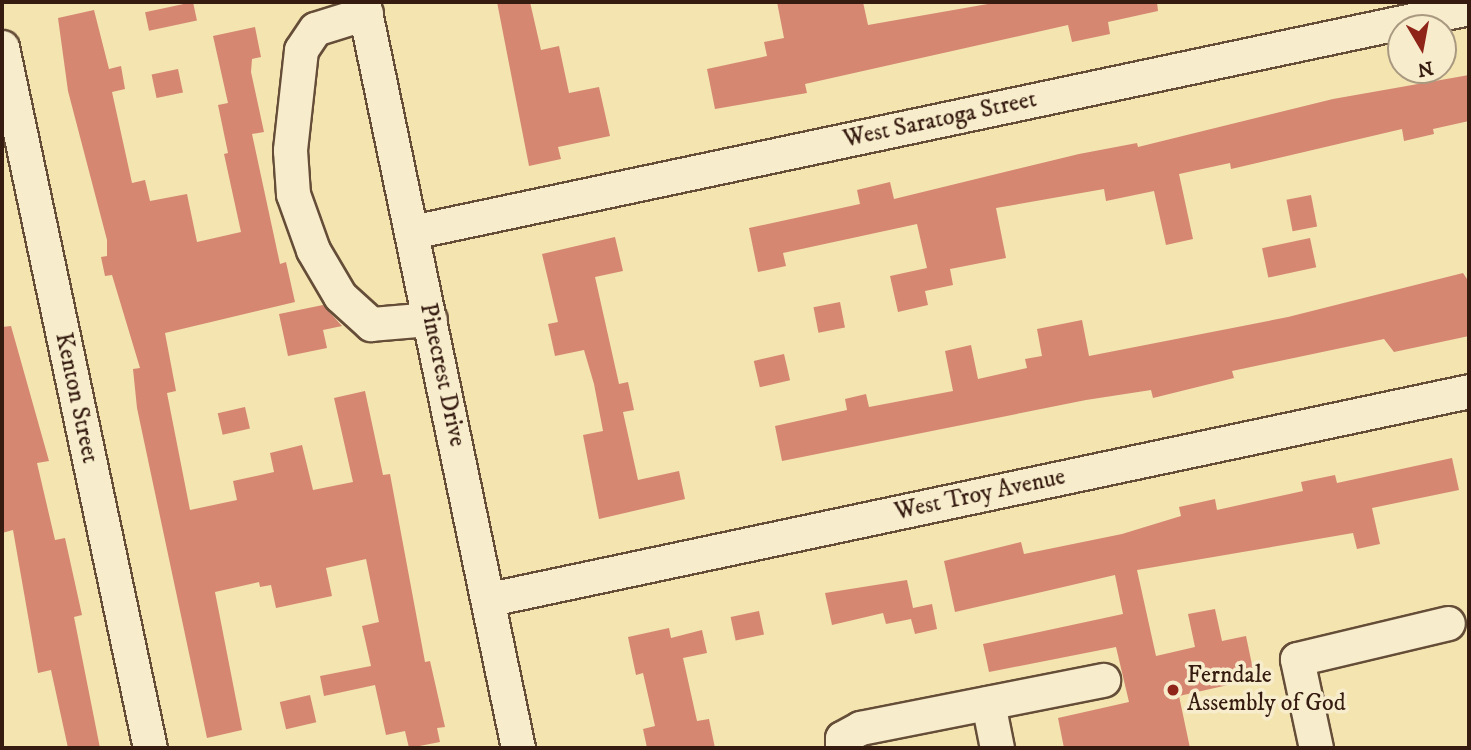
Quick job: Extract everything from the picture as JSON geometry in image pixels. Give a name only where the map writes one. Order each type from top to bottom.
[{"type":"street","name":"Pinecrest Drive","points":[[365,8],[490,599],[518,748]]},
{"type":"street","points":[[365,8],[315,29],[301,50],[290,136],[293,194],[313,250],[340,296],[371,324],[430,319]]},
{"type":"street","name":"West Saratoga Street","points":[[412,232],[1469,8]]},
{"type":"street","name":"Kenton Street","points":[[2,47],[150,748]]},
{"type":"street","name":"West Troy Avenue","points":[[490,599],[1469,391]]},
{"type":"street","points":[[1316,748],[1297,659],[1448,623]]},
{"type":"street","points":[[842,748],[842,738],[860,728],[1103,680]]},
{"type":"street","points":[[988,703],[997,748]]},
{"type":"building","points":[[193,2],[197,21],[149,31],[145,12]]},
{"type":"building","points":[[497,2],[530,2],[541,50],[559,46],[569,93],[599,87],[610,136],[558,147],[561,159],[529,166]]},
{"type":"building","points":[[777,2],[863,2],[868,25],[999,2],[1157,2],[1158,11],[1108,22],[1110,34],[1072,42],[1068,25],[805,84],[807,93],[715,109],[707,69],[767,56],[764,42],[784,38]]},
{"type":"building","points":[[94,10],[109,69],[121,66],[125,89],[112,92],[132,183],[145,180],[150,201],[187,194],[197,242],[241,232],[224,154],[228,153],[218,105],[228,103],[213,36],[255,27],[261,57],[252,59],[251,72],[264,132],[252,134],[280,264],[286,262],[295,302],[165,333],[176,391],[167,393],[190,510],[237,500],[233,481],[274,472],[270,453],[302,445],[313,490],[353,482],[334,398],[365,391],[383,475],[390,474],[425,662],[430,661],[445,727],[437,728],[440,742],[409,748],[405,731],[386,735],[375,685],[324,696],[320,676],[371,666],[362,626],[379,622],[366,559],[326,568],[332,596],[276,608],[271,585],[260,587],[259,582],[215,592],[242,730],[207,738],[137,408],[133,369],[140,368],[112,275],[105,276],[101,257],[107,256],[107,240],[68,91],[58,18]]},
{"type":"building","points":[[178,69],[183,92],[157,98],[152,75]]},
{"type":"building","points":[[1469,75],[1469,121],[1433,129],[1434,134],[1404,141],[1402,129],[1231,169],[1230,163],[1179,174],[1193,239],[1166,245],[1154,191],[1106,201],[1104,189],[996,208],[1006,258],[950,269],[953,285],[925,291],[928,305],[898,312],[890,276],[927,268],[917,224],[783,253],[786,266],[758,272],[749,228],[860,204],[857,190],[890,182],[894,199],[1079,154],[1137,143],[1138,147],[1333,99],[1418,84],[1457,84],[1457,77]]},
{"type":"building","points":[[1311,195],[1317,226],[1293,231],[1286,200]]},
{"type":"building","points":[[615,237],[623,271],[595,277],[619,384],[628,382],[634,410],[623,412],[638,480],[679,471],[685,499],[599,519],[583,435],[603,431],[594,384],[584,350],[555,356],[548,324],[558,322],[542,254]]},
{"type":"building","points":[[1310,238],[1316,267],[1268,278],[1262,248]]},
{"type":"building","points":[[1463,273],[1469,282],[1469,336],[1394,352],[1384,339],[1232,371],[1234,378],[1153,398],[1151,390],[1086,400],[782,461],[775,426],[847,410],[845,399],[866,394],[869,407],[953,391],[945,351],[971,345],[978,379],[1027,368],[1025,359],[1042,356],[1037,329],[1082,320],[1089,356],[1288,317]]},
{"type":"building","points":[[840,302],[845,328],[818,333],[813,307]]},
{"type":"building","points":[[323,305],[342,326],[323,330],[327,348],[288,356],[279,314]]},
{"type":"building","points":[[11,326],[49,461],[37,463],[55,540],[65,538],[82,615],[74,617],[100,748],[68,748],[51,670],[38,673],[13,530],[2,533],[2,327]]},
{"type":"building","points":[[784,354],[790,380],[760,387],[754,361]]},
{"type":"building","points":[[245,407],[250,428],[223,435],[218,413]]},
{"type":"building","points":[[1452,458],[1459,490],[1372,508],[1380,544],[1357,549],[1353,533],[1137,570],[1156,656],[1195,647],[1188,614],[1215,609],[1222,641],[1246,636],[1255,679],[1179,696],[1190,748],[1064,748],[1058,718],[1129,702],[1116,647],[989,672],[983,644],[1123,614],[1115,575],[955,612],[944,561],[1021,542],[1024,554],[1122,534],[1181,516],[1179,507],[1215,499],[1217,510],[1303,491],[1301,482],[1335,475],[1337,483]]},
{"type":"building","points":[[907,580],[913,608],[932,604],[937,629],[915,634],[911,619],[886,624],[883,613],[832,625],[825,593]]},
{"type":"building","points":[[759,611],[764,634],[736,641],[731,617]]},
{"type":"building","points":[[669,628],[671,638],[702,630],[707,653],[683,658],[697,721],[709,719],[715,748],[647,748],[643,729],[655,726],[643,673],[636,675],[628,637]]},
{"type":"building","points":[[310,695],[316,722],[286,729],[280,702]]},
{"type":"place","name":"Ferndale Assembly of God","points":[[1173,690]]}]
